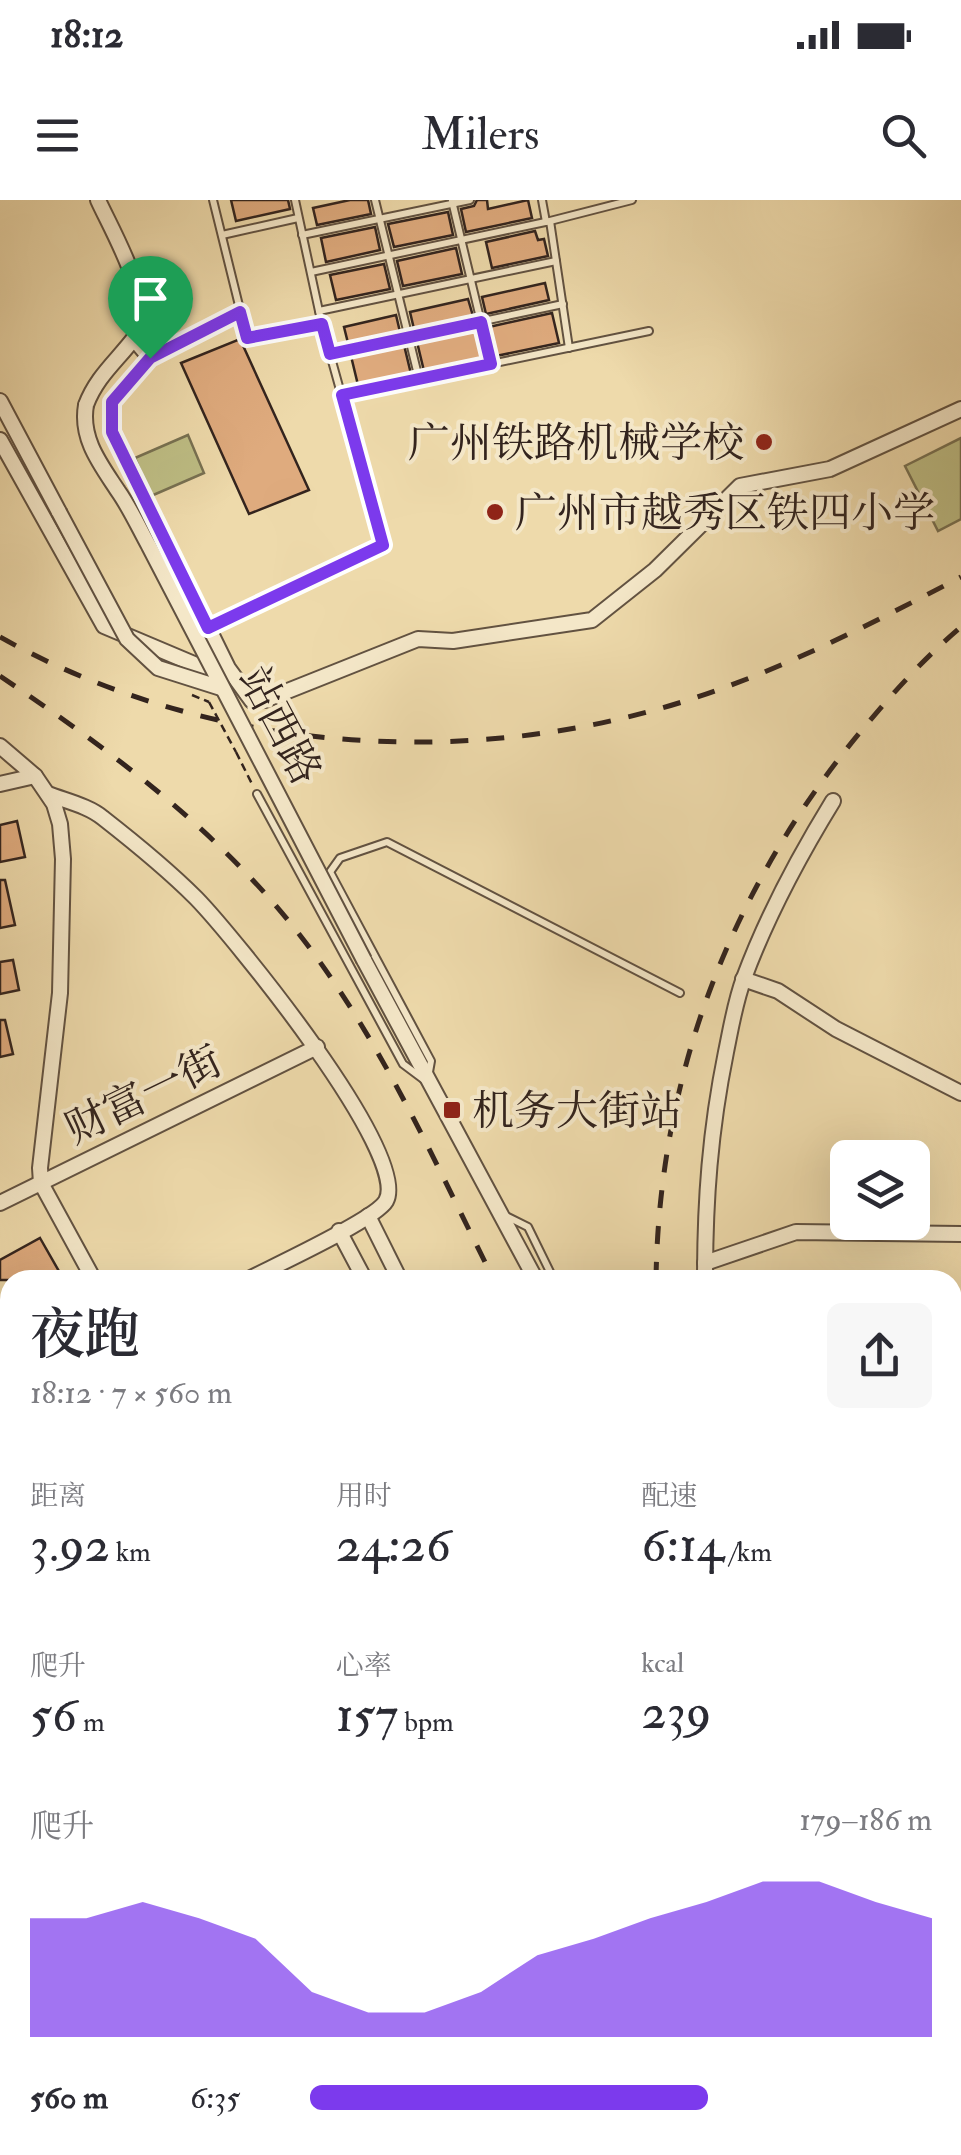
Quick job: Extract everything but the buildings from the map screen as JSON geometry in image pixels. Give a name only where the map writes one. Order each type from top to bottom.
[{"type":"street","points":[[98,200],[140,302],[141,328],[134,339],[150,358],[112,402],[112,432],[228,668],[252,701],[265,700],[418,640],[453,641],[592,620],[654,570],[740,486],[830,470],[961,409]]},
{"type":"street","name":"站西路","points":[[134,339],[94,386],[86,406],[84,419],[100,467],[149,546],[428,1083],[530,1270]]},
{"type":"street","points":[[0,402],[127,640],[158,668],[221,688]]},
{"type":"street","points":[[0,440],[104,626],[241,684]]},
{"type":"street","points":[[0,746],[35,776],[48,794],[60,824],[64,909],[57,1024],[40,1153],[41,1183],[89,1270]]},
{"type":"street","points":[[0,784],[35,776]]},
{"type":"street","points":[[48,794],[99,814],[195,898],[318,1047],[355,1108],[390,1182],[386,1201],[368,1216],[267,1270]]},
{"type":"street","points":[[705,1270],[705,1188],[714,1110],[744,979],[788,876],[833,802]]},
{"type":"street","points":[[744,979],[778,991],[836,1029],[961,1092]]},
{"type":"street","name":"财富一街","points":[[0,1203],[318,1047]]},
{"type":"street","points":[[368,1216],[395,1270]]},
{"type":"street","points":[[339,1231],[360,1270]]},
{"type":"street","points":[[705,1264],[796,1232],[961,1234]]},
{"type":"lane","points":[[213,200],[247,338],[322,324]]},
{"type":"lane","points":[[208,628],[383,545],[322,324],[295,200]]},
{"type":"lane","points":[[375,200],[419,379]]},
{"type":"lane","points":[[302,235],[470,200]]},
{"type":"lane","points":[[542,200],[569,348]]},
{"type":"lane","points":[[311,272],[632,200]]},
{"type":"lane","points":[[452,202],[491,364]]},
{"type":"lane","points":[[221,235],[298,218]]},
{"type":"lane","points":[[320,312],[556,262]]},
{"type":"lane","points":[[330,354],[562,304]]},
{"type":"lane","points":[[342,395],[649,331]]},
{"type":"lane","points":[[258,794],[403,1064],[428,1083],[431,1060],[330,872],[340,858],[387,842],[680,994]]},
{"type":"lane","points":[[500,1213],[528,1228],[549,1270]]},
{"type":"path","points":[[150,358],[240,312]]},
{"type":"path","points":[[209,702],[258,794]]},
{"type":"green space","points":[[188,435],[204,473],[151,496],[135,458]]},
{"type":"green space","points":[[961,438],[961,519],[938,531],[905,466]]},
{"type":"railway","points":[[0,637],[77,674],[157,704],[239,725],[324,737],[409,742],[495,739],[579,727],[701,696],[815,650],[961,577]]},
{"type":"railway","points":[[657,1270],[660,1204],[671,1130],[688,1058],[711,988],[740,920],[815,791],[885,703],[961,627]]},
{"type":"railway","points":[[0,676],[160,793],[233,860],[299,934],[329,974],[381,1059],[489,1270]]},
{"type":"place","name":"广州铁路机械学校","points":[[764,442]]},
{"type":"place","name":"广州市越秀区铁四小学","points":[[495,512]]},
{"type":"place","name":"机务大街站","points":[[452,1110]]},
{"type":"route","points":[[240,312],[247,338],[322,324],[330,354],[481,322],[491,364],[342,395],[383,545],[208,628],[112,432],[112,402],[150,358],[240,312]]}]
